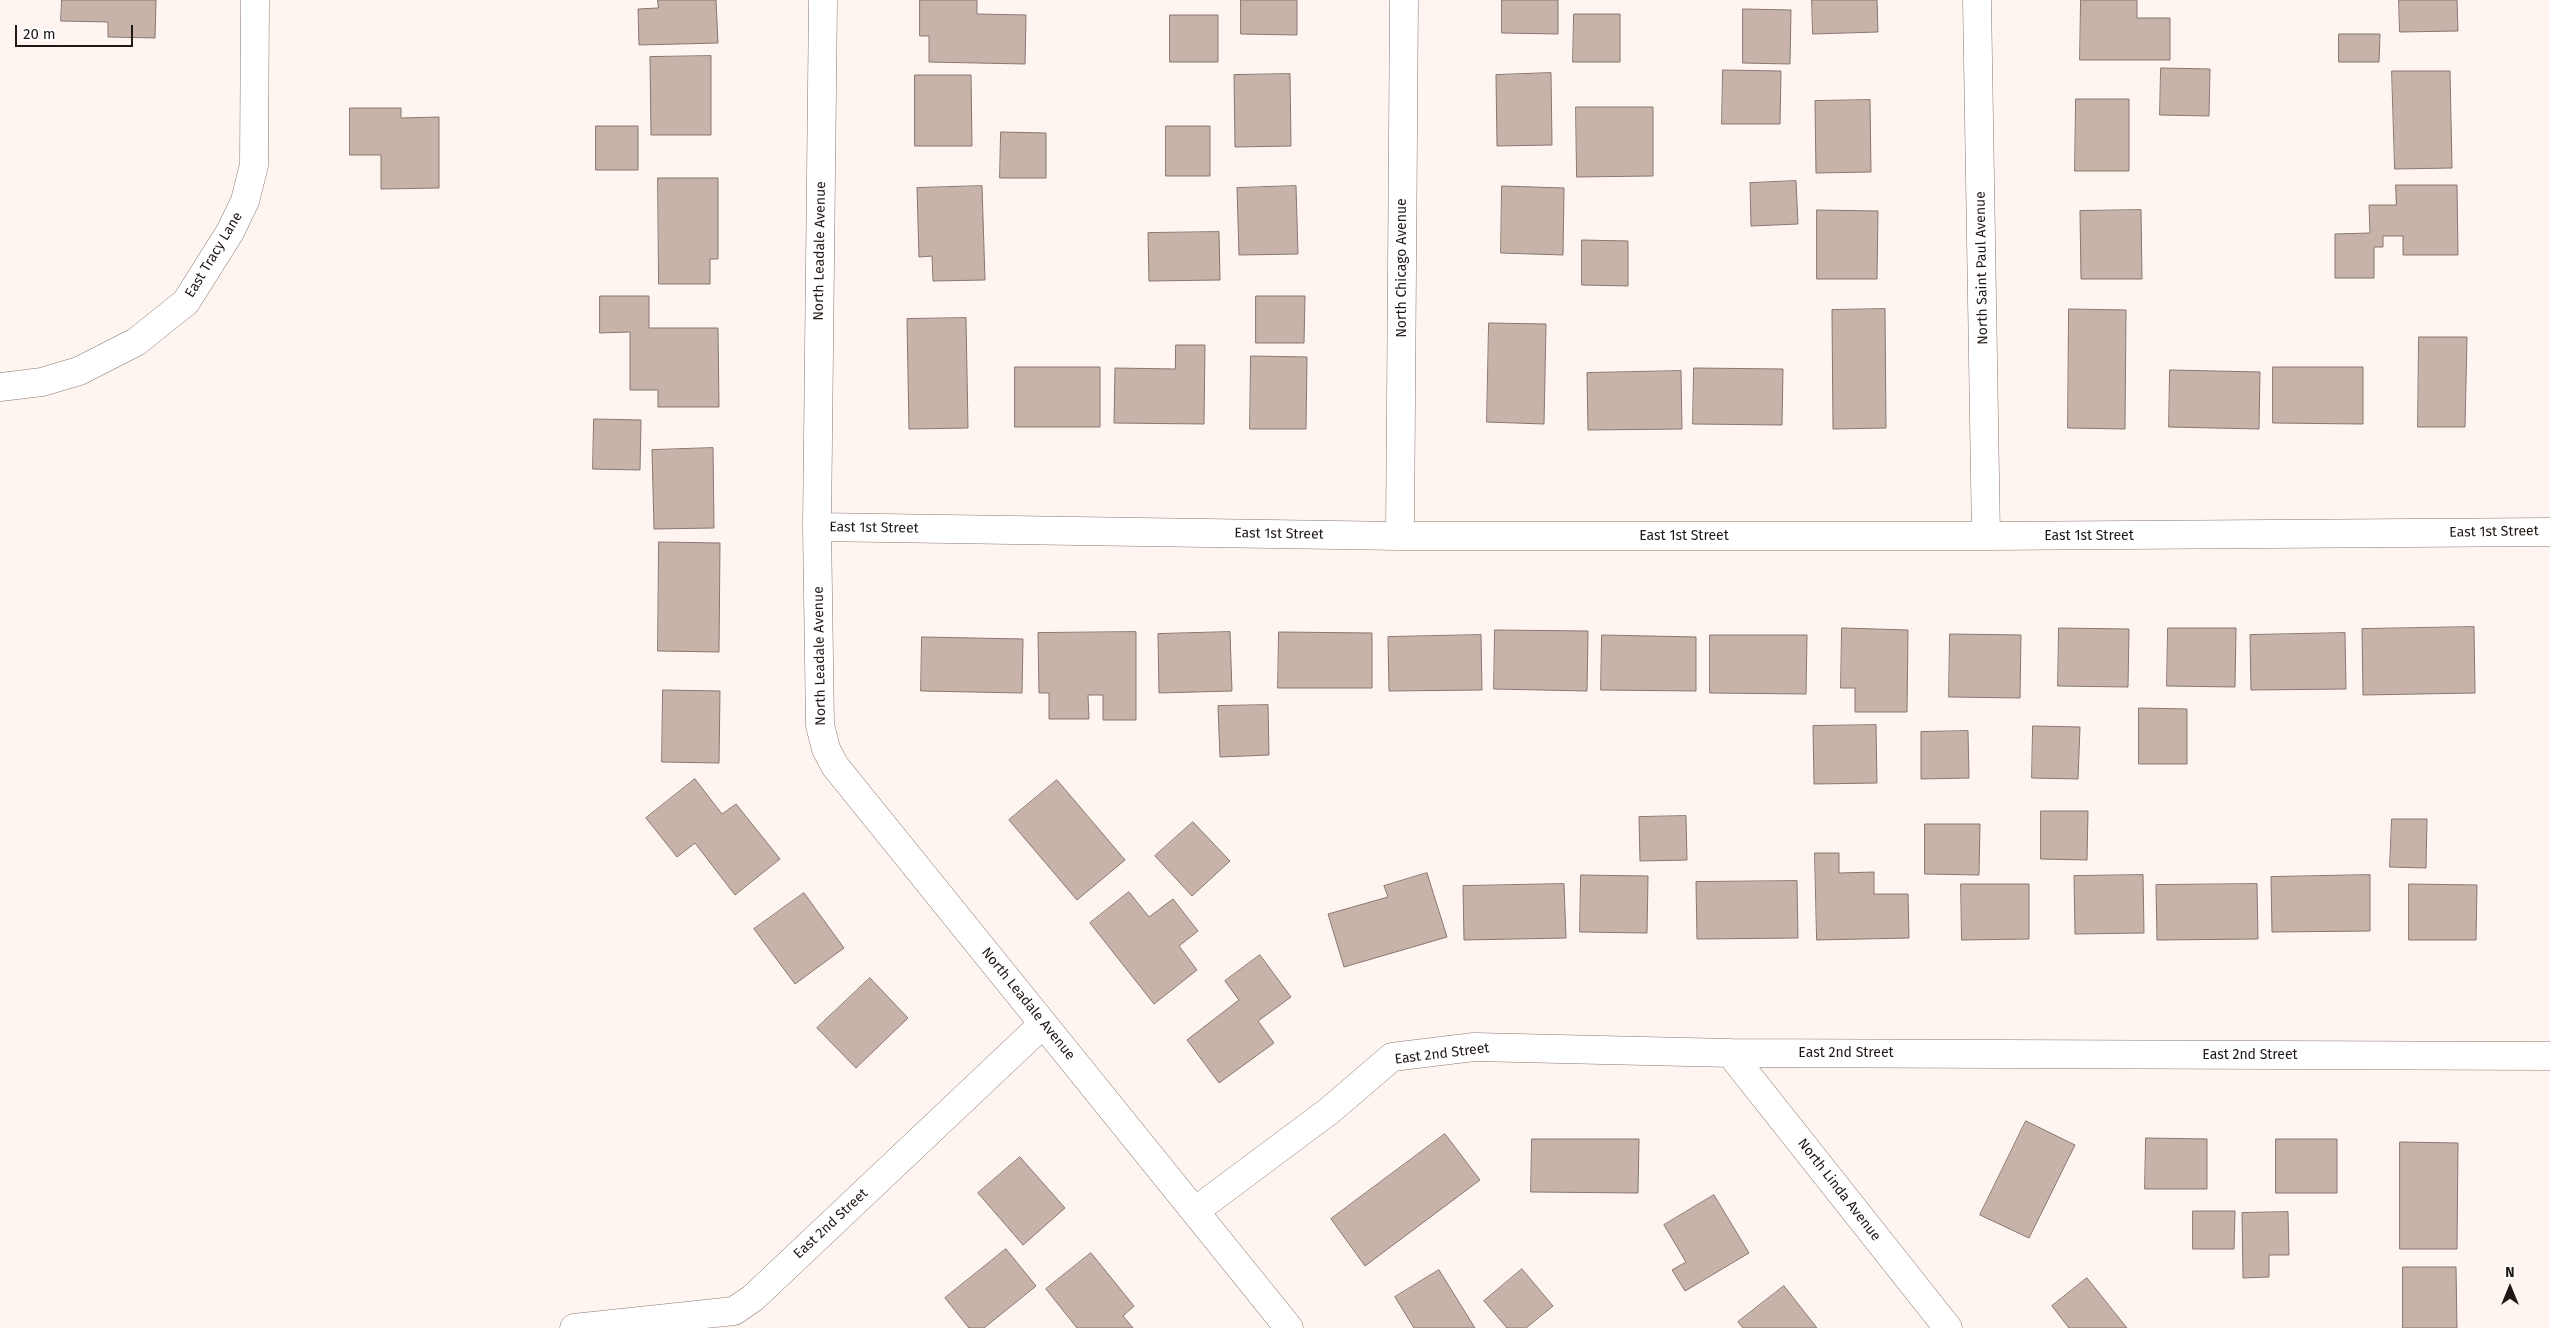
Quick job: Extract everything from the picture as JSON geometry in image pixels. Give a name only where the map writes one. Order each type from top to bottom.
[{"type":"street","name":"East Tracy Lane","points":[[0,387],[42,382],[79,371],[136,342],[186,302],[234,224],[245,201],[254,165],[255,0]]},
{"type":"street","name":"North Leadale Avenue","points":[[823,0],[817,527],[820,725],[826,749],[835,766],[1289,1328]]},
{"type":"street","name":"North Chicago Avenue","points":[[1400,536],[1404,0]]},
{"type":"street","name":"North Saint Paul Avenue","points":[[1977,0],[1986,536]]},
{"type":"street","name":"East 1st Street","points":[[817,527],[1400,536],[1986,536],[2550,532]]},
{"type":"street","name":"East 2nd Street","points":[[574,1328],[734,1311],[753,1298],[1044,1024]]},
{"type":"street","name":"East 2nd Street","points":[[1195,1211],[1329,1111],[1392,1056],[1474,1047],[1730,1053],[2550,1056]]},
{"type":"street","name":"North Linda Avenue","points":[[1730,1053],[1948,1328]]},
{"type":"building","points":[[62,0],[156,0],[155,38],[108,37],[108,22],[61,21]]},
{"type":"building","points":[[658,0],[716,0],[718,43],[639,45],[638,9],[658,8]]},
{"type":"building","points":[[920,0],[977,0],[977,14],[1026,15],[1025,64],[929,62],[929,36],[920,36]]},
{"type":"building","points":[[1241,0],[1297,0],[1297,35],[1241,34]]},
{"type":"building","points":[[1502,0],[1558,0],[1558,34],[1502,33]]},
{"type":"building","points":[[1812,0],[1877,0],[1878,32],[1813,34]]},
{"type":"building","points":[[2081,0],[2137,0],[2137,18],[2170,18],[2170,60],[2080,60]]},
{"type":"building","points":[[2399,0],[2457,0],[2458,31],[2400,32]]},
{"type":"building","points":[[1743,9],[1791,10],[1790,64],[1743,63]]},
{"type":"building","points":[[1574,14],[1620,14],[1620,62],[1573,62]]},
{"type":"building","points":[[1170,15],[1218,15],[1218,62],[1170,62]]},
{"type":"building","points":[[2339,34],[2380,34],[2379,62],[2339,62]]},
{"type":"building","points":[[711,56],[711,135],[651,135],[650,57]]},
{"type":"building","points":[[2161,68],[2210,69],[2209,116],[2160,115]]},
{"type":"building","points":[[1723,70],[1781,71],[1780,124],[1722,124]]},
{"type":"building","points":[[2392,71],[2450,71],[2452,168],[2395,169]]},
{"type":"building","points":[[1551,73],[1552,145],[1497,146],[1496,75]]},
{"type":"building","points":[[1290,74],[1291,146],[1235,147],[1234,75]]},
{"type":"building","points":[[915,75],[971,75],[972,146],[915,146]]},
{"type":"building","points":[[2076,99],[2129,99],[2129,171],[2075,171]]},
{"type":"building","points":[[1870,100],[1871,172],[1816,173],[1815,101]]},
{"type":"building","points":[[1576,107],[1653,107],[1653,176],[1577,177]]},
{"type":"building","points":[[350,108],[401,108],[401,118],[439,117],[439,188],[381,189],[381,155],[350,155]]},
{"type":"building","points":[[596,126],[638,126],[638,170],[596,170]]},
{"type":"building","points":[[1166,126],[1210,126],[1210,176],[1166,176]]},
{"type":"building","points":[[1001,132],[1046,133],[1046,178],[1000,178]]},
{"type":"building","points":[[658,178],[718,178],[718,259],[710,259],[710,284],[659,284]]},
{"type":"building","points":[[1796,181],[1798,224],[1751,226],[1750,183]]},
{"type":"building","points":[[2396,185],[2457,185],[2458,255],[2403,255],[2403,236],[2383,236],[2383,247],[2374,247],[2374,278],[2335,278],[2335,234],[2370,233],[2369,205],[2396,205]]},
{"type":"building","points":[[982,186],[985,280],[933,281],[932,256],[919,257],[917,188]]},
{"type":"building","points":[[1296,186],[1298,254],[1239,255],[1237,188]]},
{"type":"building","points":[[1502,186],[1564,188],[1563,255],[1501,253]]},
{"type":"building","points":[[1817,210],[1878,211],[1877,279],[1817,279]]},
{"type":"building","points":[[2141,210],[2142,279],[2081,279],[2080,211]]},
{"type":"building","points":[[1219,232],[1220,280],[1149,281],[1148,233]]},
{"type":"building","points":[[1582,240],[1628,241],[1628,286],[1582,285]]},
{"type":"building","points":[[600,296],[649,296],[649,328],[718,328],[719,407],[658,407],[658,390],[630,390],[630,332],[600,333]]},
{"type":"building","points":[[1256,296],[1305,296],[1304,343],[1256,343]]},
{"type":"building","points":[[1885,309],[1886,428],[1833,429],[1832,310]]},
{"type":"building","points":[[2069,309],[2126,310],[2125,429],[2068,428]]},
{"type":"building","points":[[966,318],[968,428],[909,429],[907,319]]},
{"type":"building","points":[[1489,323],[1546,324],[1544,424],[1487,422]]},
{"type":"building","points":[[2419,337],[2467,337],[2465,427],[2418,427]]},
{"type":"building","points":[[1176,345],[1205,345],[1204,424],[1114,423],[1115,368],[1175,369]]},
{"type":"building","points":[[1251,356],[1307,357],[1306,429],[1250,429]]},
{"type":"building","points":[[1015,367],[1100,367],[1100,427],[1015,427]]},
{"type":"building","points":[[2273,367],[2363,367],[2363,424],[2273,423]]},
{"type":"building","points":[[1694,368],[1783,369],[1782,425],[1693,424]]},
{"type":"building","points":[[2170,370],[2260,372],[2259,429],[2169,427]]},
{"type":"building","points":[[1681,371],[1682,429],[1588,430],[1587,373]]},
{"type":"building","points":[[594,419],[641,420],[640,470],[593,469]]},
{"type":"building","points":[[713,448],[714,528],[654,529],[652,450]]},
{"type":"building","points":[[659,542],[720,543],[719,652],[658,651]]},
{"type":"building","points":[[2474,627],[2475,693],[2363,695],[2362,629]]},
{"type":"building","points":[[1842,628],[1908,630],[1907,712],[1855,712],[1855,688],[1841,688]]},
{"type":"building","points":[[2059,628],[2129,629],[2128,687],[2058,686]]},
{"type":"building","points":[[2168,628],[2236,628],[2235,687],[2167,686]]},
{"type":"building","points":[[1495,630],[1588,631],[1587,691],[1494,689]]},
{"type":"building","points":[[1136,632],[1136,720],[1103,720],[1103,695],[1088,695],[1089,719],[1049,719],[1049,693],[1039,693],[1038,633]]},
{"type":"building","points":[[1230,632],[1232,691],[1159,693],[1158,634]]},
{"type":"building","points":[[1279,632],[1372,633],[1372,688],[1278,688]]},
{"type":"building","points":[[2345,633],[2346,689],[2251,690],[2250,635]]},
{"type":"building","points":[[1950,634],[2021,635],[2020,698],[1949,697]]},
{"type":"building","points":[[1481,635],[1482,690],[1389,691],[1388,637]]},
{"type":"building","points":[[1602,635],[1696,637],[1696,691],[1601,690]]},
{"type":"building","points":[[1710,635],[1807,635],[1806,694],[1710,693]]},
{"type":"building","points":[[922,637],[1023,639],[1022,693],[921,691]]},
{"type":"building","points":[[663,690],[720,691],[719,763],[662,762]]},
{"type":"building","points":[[1268,705],[1269,755],[1220,757],[1218,706]]},
{"type":"building","points":[[2139,708],[2187,709],[2187,764],[2139,764]]},
{"type":"building","points":[[1876,725],[1877,783],[1814,784],[1813,726]]},
{"type":"building","points":[[2033,726],[2080,727],[2078,779],[2032,778]]},
{"type":"building","points":[[1968,731],[1969,778],[1921,779],[1921,732]]},
{"type":"building","points":[[695,779],[722,814],[736,804],[780,859],[735,895],[695,843],[677,857],[646,818]]},
{"type":"building","points":[[1057,780],[1125,860],[1077,900],[1009,820]]},
{"type":"building","points":[[2041,811],[2088,811],[2087,860],[2041,859]]},
{"type":"building","points":[[1686,816],[1687,860],[1640,861],[1639,817]]},
{"type":"building","points":[[2392,819],[2427,819],[2426,868],[2390,867]]},
{"type":"building","points":[[1193,822],[1230,861],[1192,896],[1155,856]]},
{"type":"building","points":[[1925,824],[1980,824],[1979,875],[1925,874]]},
{"type":"building","points":[[1815,853],[1839,853],[1839,873],[1874,872],[1874,894],[1908,894],[1909,938],[1817,940]]},
{"type":"building","points":[[1427,873],[1447,937],[1344,967],[1328,914],[1388,897],[1384,886]]},
{"type":"building","points":[[1581,875],[1648,876],[1647,933],[1580,932]]},
{"type":"building","points":[[2143,875],[2144,933],[2075,934],[2074,876]]},
{"type":"building","points":[[2370,875],[2370,931],[2272,932],[2271,877]]},
{"type":"building","points":[[1797,881],[1798,938],[1697,939],[1696,882]]},
{"type":"building","points":[[1564,884],[1566,938],[1464,940],[1463,886]]},
{"type":"building","points":[[1961,884],[2029,884],[2029,939],[1962,940]]},
{"type":"building","points":[[2257,884],[2258,939],[2157,940],[2156,885]]},
{"type":"building","points":[[2409,884],[2477,885],[2476,940],[2409,940]]},
{"type":"building","points":[[1129,892],[1149,917],[1173,899],[1198,931],[1179,946],[1197,970],[1154,1004],[1090,923]]},
{"type":"building","points":[[804,893],[844,948],[795,984],[754,929]]},
{"type":"building","points":[[1260,955],[1291,997],[1258,1021],[1274,1043],[1219,1083],[1187,1040],[1239,1000],[1225,981]]},
{"type":"building","points":[[870,978],[908,1018],[856,1068],[817,1028]]},
{"type":"building","points":[[2026,1121],[2075,1145],[2029,1238],[1980,1215]]},
{"type":"building","points":[[1445,1134],[1480,1180],[1365,1266],[1331,1219]]},
{"type":"building","points":[[2146,1138],[2207,1139],[2207,1189],[2145,1189]]},
{"type":"building","points":[[1532,1139],[1639,1139],[1638,1193],[1531,1192]]},
{"type":"building","points":[[2276,1139],[2337,1139],[2337,1193],[2276,1193]]},
{"type":"building","points":[[2400,1142],[2458,1143],[2457,1249],[2400,1249]]},
{"type":"building","points":[[1020,1157],[1065,1208],[1023,1245],[978,1193]]},
{"type":"building","points":[[1714,1195],[1749,1253],[1685,1291],[1672,1270],[1686,1262],[1664,1225]]},
{"type":"building","points":[[2193,1211],[2235,1211],[2234,1249],[2193,1249]]},
{"type":"building","points":[[2288,1212],[2289,1255],[2269,1255],[2269,1277],[2243,1278],[2242,1213]]},
{"type":"building","points":[[1006,1249],[1036,1286],[984,1328],[969,1328],[945,1298]]},
{"type":"building","points":[[1091,1253],[1134,1306],[1123,1316],[1133,1328],[1077,1328],[1046,1289]]},
{"type":"building","points":[[2403,1267],[2456,1267],[2457,1328],[2403,1328]]},
{"type":"building","points":[[1522,1269],[1553,1306],[1526,1328],[1507,1328],[1484,1301]]},
{"type":"building","points":[[1439,1270],[1475,1328],[1414,1328],[1395,1297]]},
{"type":"building","points":[[2087,1278],[2127,1328],[2069,1328],[2052,1306]]},
{"type":"building","points":[[1784,1286],[1817,1328],[1743,1328],[1738,1322]]}]
